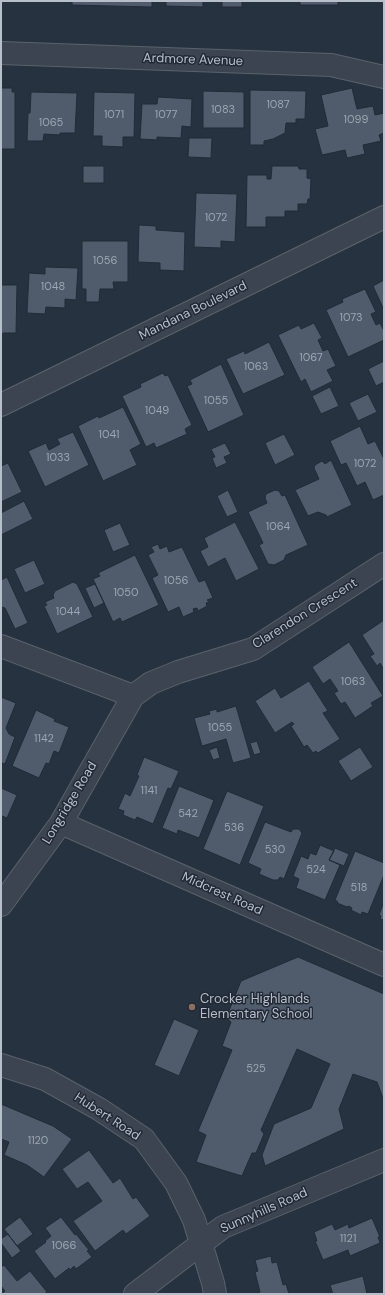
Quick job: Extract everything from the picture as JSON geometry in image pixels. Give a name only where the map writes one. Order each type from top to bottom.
[{"type":"street","name":"Ardmore Avenue","points":[[1,53],[331,65],[384,77]]},
{"type":"street","name":"Mandana Boulevard","points":[[1,405],[384,216]]},
{"type":"street","name":"Clarendon Crescent","points":[[133,696],[151,683],[178,672],[253,649],[384,564]]},
{"type":"street","points":[[1,646],[133,696]]},
{"type":"street","name":"Longridge Road","points":[[1,905],[61,823],[133,696]]},
{"type":"street","name":"Midcrest Road","points":[[61,823],[384,965]]},
{"type":"street","name":"Hubert Road","points":[[1,1065],[45,1079],[100,1109],[144,1139],[176,1183],[194,1220],[215,1294]]},
{"type":"street","name":"Sunnyhills Road","points":[[135,1294],[201,1243],[223,1228],[384,1160]]},
{"type":"building","points":[[72,1],[152,1],[152,7],[72,5]]},
{"type":"building","points":[[166,1],[203,1],[203,7],[166,6]]},
{"type":"building","points":[[222,1],[242,1],[242,7],[222,7]]},
{"type":"building","points":[[300,1],[338,1],[338,5],[300,5]]},
{"type":"building","points":[[1,88],[12,88],[12,92],[15,92],[15,149],[1,149]]},
{"type":"building","points":[[352,88],[357,109],[373,106],[375,115],[384,113],[384,133],[379,135],[381,141],[363,145],[365,154],[347,158],[345,150],[322,155],[315,129],[328,126],[321,95]]},
{"type":"building","points":[[250,90],[306,91],[305,119],[296,119],[296,123],[286,123],[285,133],[273,139],[264,141],[264,145],[250,145]]},
{"type":"building","points":[[203,91],[244,92],[244,128],[203,128]]},
{"type":"building","points":[[31,92],[77,93],[75,133],[60,133],[60,135],[44,134],[43,141],[27,141],[28,113],[30,113]]},
{"type":"building","points":[[94,92],[135,93],[134,137],[123,137],[123,147],[102,146],[102,136],[93,136]]},
{"type":"building","points":[[158,97],[192,99],[191,127],[182,126],[181,138],[157,137],[157,140],[140,139],[142,104],[157,104]]},
{"type":"building","points":[[189,138],[212,138],[211,158],[188,157]]},
{"type":"building","points":[[83,166],[104,166],[104,183],[83,183]]},
{"type":"building","points":[[272,166],[298,166],[299,169],[307,169],[307,178],[311,179],[310,199],[308,199],[307,204],[298,204],[298,211],[285,211],[285,217],[266,217],[266,227],[246,227],[247,175],[267,175],[267,179],[271,179]]},
{"type":"building","points":[[196,193],[237,194],[235,242],[221,241],[221,248],[194,247]]},
{"type":"building","points":[[139,225],[156,226],[156,230],[185,232],[184,271],[160,270],[160,263],[138,262]]},
{"type":"building","points":[[82,241],[128,241],[128,282],[113,282],[114,289],[100,289],[99,302],[86,302],[86,289],[82,289]]},
{"type":"building","points":[[45,267],[78,268],[76,300],[65,299],[65,308],[46,307],[45,314],[27,313],[29,273],[45,274]]},
{"type":"building","points":[[384,280],[384,310],[373,286]]},
{"type":"building","points":[[1,285],[17,285],[16,333],[3,333],[1,337]]},
{"type":"building","points":[[365,289],[376,312],[371,314],[376,325],[380,323],[384,331],[384,340],[348,357],[326,310],[343,302],[342,299]]},
{"type":"building","points":[[314,323],[322,338],[318,340],[323,351],[328,349],[336,366],[327,370],[333,381],[311,392],[305,379],[301,382],[278,335],[299,325],[301,329]]},
{"type":"building","points":[[269,342],[285,375],[243,394],[226,359],[244,351],[245,354]]},
{"type":"building","points":[[384,361],[384,382],[376,386],[368,369]]},
{"type":"building","points":[[221,364],[244,415],[208,432],[187,386],[192,384],[190,380]]},
{"type":"building","points":[[163,373],[165,376],[168,375],[192,425],[185,429],[187,434],[156,448],[154,443],[146,447],[122,396],[141,387],[140,384]]},
{"type":"building","points":[[330,387],[339,406],[321,414],[312,396]]},
{"type":"building","points":[[368,394],[377,412],[358,421],[349,403]]},
{"type":"building","points":[[123,407],[141,444],[130,450],[137,465],[103,481],[78,426],[98,416],[99,418]]},
{"type":"building","points":[[360,426],[368,444],[375,441],[384,459],[384,495],[373,500],[365,482],[357,486],[346,463],[341,465],[330,441]]},
{"type":"building","points":[[73,432],[89,465],[45,487],[28,451],[46,443],[49,450],[60,444],[57,439]]},
{"type":"building","points":[[284,434],[295,455],[275,465],[265,443]]},
{"type":"building","points":[[225,443],[231,454],[224,457],[227,463],[216,468],[212,458],[215,457],[211,449]]},
{"type":"building","points":[[331,460],[352,505],[327,517],[326,515],[318,512],[308,516],[295,490],[319,479],[314,468],[315,465],[322,461],[325,464]]},
{"type":"building","points":[[8,463],[22,492],[1,502],[1,466]]},
{"type":"building","points":[[228,490],[238,512],[227,517],[217,496]]},
{"type":"building","points":[[275,490],[279,491],[282,496],[285,495],[308,545],[286,555],[284,560],[274,565],[268,564],[259,545],[263,543],[248,512],[267,503],[265,498],[266,494]]},
{"type":"building","points":[[24,501],[33,519],[1,535],[1,513]]},
{"type":"building","points":[[235,522],[259,569],[236,581],[225,558],[208,567],[200,551],[208,547],[204,538]]},
{"type":"building","points":[[120,523],[130,545],[113,552],[104,530]]},
{"type":"building","points":[[158,544],[160,549],[167,546],[169,552],[182,547],[199,582],[205,580],[213,598],[207,600],[209,602],[206,603],[207,606],[198,611],[197,608],[193,609],[194,612],[183,617],[179,607],[168,612],[152,578],[158,575],[148,555],[154,552],[151,547]]},
{"type":"building","points":[[135,555],[159,605],[122,622],[120,618],[113,622],[93,579],[100,576],[98,573]]},
{"type":"building","points":[[34,560],[45,584],[25,593],[14,569]]},
{"type":"building","points":[[7,577],[28,623],[15,629],[5,608],[1,607],[1,580]]},
{"type":"building","points":[[73,582],[77,584],[93,617],[57,634],[44,606],[47,605],[45,602],[54,598],[53,595],[55,591]]},
{"type":"building","points":[[95,584],[104,603],[94,608],[85,588]]},
{"type":"building","points":[[384,620],[384,670],[380,663],[377,666],[370,656],[374,654],[362,635]]},
{"type":"building","points":[[349,642],[383,696],[371,703],[373,706],[355,718],[345,702],[341,704],[334,693],[338,691],[330,679],[323,684],[312,667]]},
{"type":"building","points":[[309,681],[328,711],[323,713],[340,739],[318,753],[316,751],[313,753],[307,745],[304,747],[291,726],[294,724],[292,722],[275,733],[255,701],[275,688],[281,698]]},
{"type":"building","points":[[1,697],[16,703],[6,728],[9,734],[15,737],[5,764],[2,763],[1,766]]},
{"type":"building","points":[[236,706],[251,758],[233,763],[226,739],[202,746],[194,718],[210,714],[209,711],[217,709],[217,712]]},
{"type":"building","points":[[36,710],[55,719],[54,721],[69,727],[59,753],[54,751],[49,764],[46,763],[39,778],[12,766]]},
{"type":"building","points":[[257,741],[261,753],[254,755],[250,743]]},
{"type":"building","points":[[217,747],[220,758],[213,760],[209,750]]},
{"type":"building","points":[[360,747],[373,767],[351,781],[338,761]]},
{"type":"building","points":[[144,757],[179,771],[171,789],[168,788],[153,824],[137,817],[135,820],[123,815],[124,811],[118,809],[125,793],[130,796],[139,776],[137,775]]},
{"type":"building","points":[[179,786],[214,800],[199,838],[178,830],[177,834],[162,828]]},
{"type":"building","points":[[1,788],[17,795],[7,818],[2,816],[1,819]]},
{"type":"building","points":[[227,791],[264,806],[240,865],[203,849]]},
{"type":"building","points":[[265,822],[291,832],[293,829],[299,829],[302,833],[284,879],[280,877],[278,880],[273,880],[259,874],[261,869],[248,863]]},
{"type":"building","points":[[320,845],[334,851],[329,860],[340,865],[325,900],[296,888],[299,879],[293,876],[301,856],[308,859],[310,853],[316,855]]},
{"type":"building","points":[[335,848],[349,854],[344,866],[329,860]]},
{"type":"building","points":[[355,851],[384,863],[384,875],[368,914],[362,912],[361,915],[351,910],[352,908],[348,906],[347,907],[337,903],[338,902],[335,900]]},
{"type":"building","points":[[384,902],[384,920],[380,919],[381,916],[379,915]]},
{"type":"building","points":[[298,957],[384,994],[384,1101],[377,1082],[353,1074],[339,1109],[344,1129],[265,1166],[262,1155],[274,1124],[311,1108],[330,1064],[297,1049],[261,1130],[264,1134],[256,1153],[252,1153],[242,1176],[196,1162],[206,1135],[198,1131],[232,1050],[222,1046],[231,1022],[226,1018],[241,981]]},
{"type":"building","points":[[174,1019],[199,1030],[179,1076],[154,1065]]},
{"type":"building","points":[[1,1104],[53,1126],[72,1139],[44,1177],[27,1165],[4,1155],[9,1142],[1,1139]]},
{"type":"building","points":[[89,1150],[113,1183],[120,1178],[133,1199],[136,1197],[150,1216],[126,1234],[123,1230],[95,1251],[73,1221],[102,1201],[88,1182],[77,1189],[62,1169]]},
{"type":"building","points":[[20,1217],[33,1234],[17,1246],[4,1229]]},
{"type":"building","points":[[61,1217],[89,1250],[87,1251],[92,1257],[76,1269],[74,1266],[70,1270],[69,1268],[55,1279],[34,1251],[51,1236],[45,1228]]},
{"type":"building","points":[[372,1218],[380,1237],[378,1237],[380,1243],[350,1256],[348,1250],[323,1260],[315,1241],[317,1241],[314,1232],[332,1224],[335,1230],[348,1224],[349,1228]]},
{"type":"building","points":[[8,1234],[21,1251],[12,1258],[1,1243],[1,1239]]},
{"type":"building","points":[[271,1256],[272,1263],[277,1262],[283,1285],[286,1284],[289,1294],[257,1294],[260,1292],[255,1272],[258,1271],[255,1260]]},
{"type":"building","points":[[4,1265],[17,1281],[30,1271],[47,1292],[44,1294],[2,1294],[5,1291],[1,1286],[1,1267]]},
{"type":"building","points":[[363,1276],[367,1294],[333,1294],[330,1285]]},
{"type":"place","name":"Crocker Highlands Elementary School","points":[[192,1007]]}]
